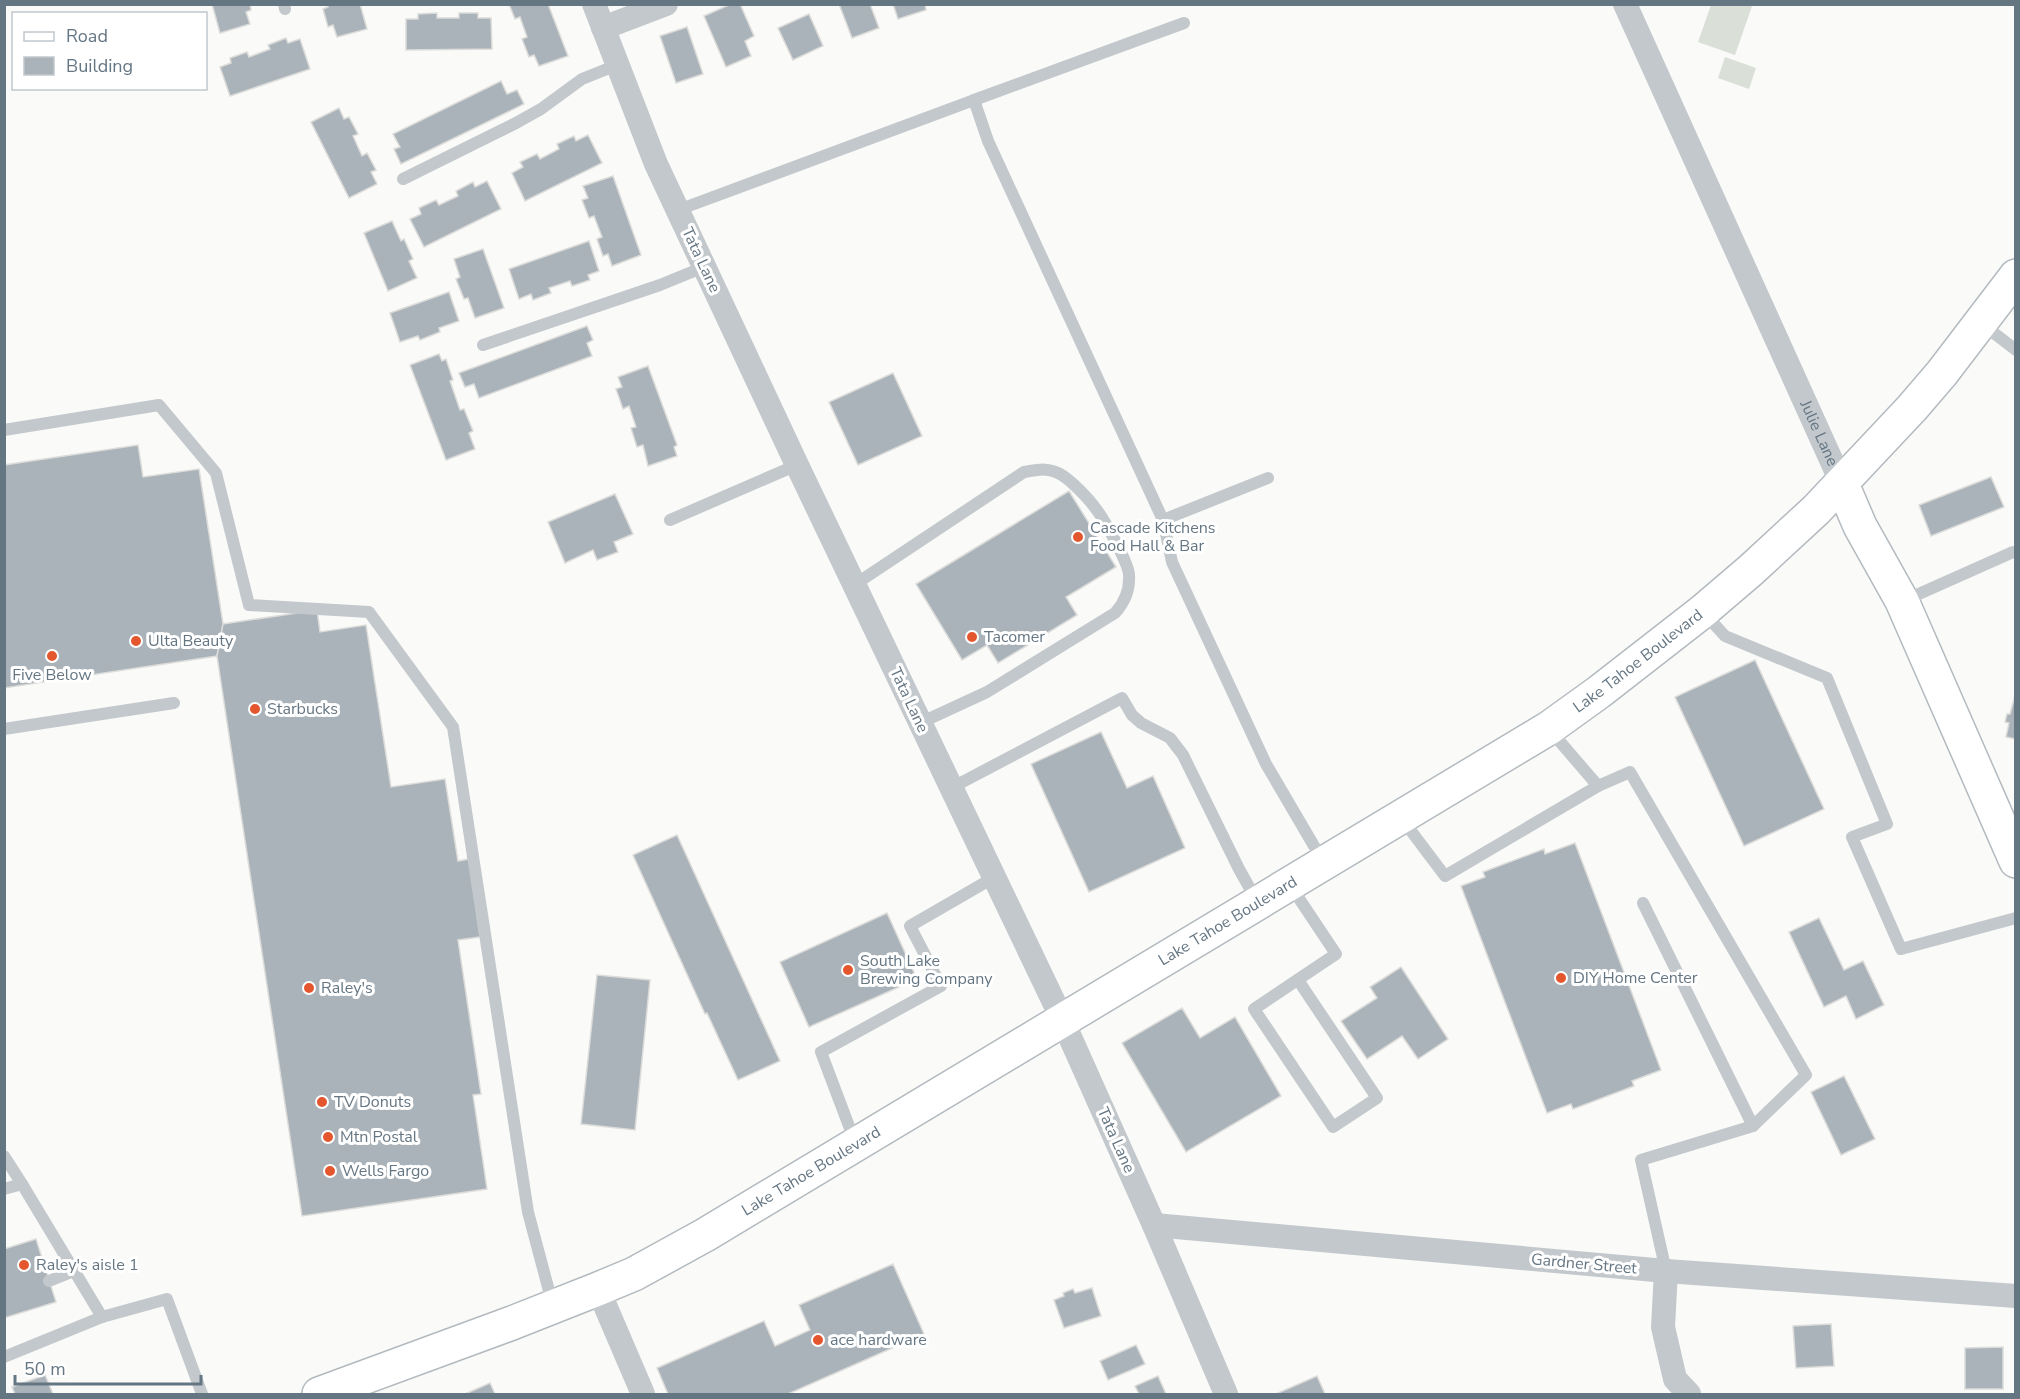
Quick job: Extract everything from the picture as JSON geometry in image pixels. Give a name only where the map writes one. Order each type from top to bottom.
[{"type":"main road","name":"Lake Tahoe Boulevard","points":[[319,1395],[634,1274],[705,1235],[1549,728],[1703,611],[1751,570],[1842,484],[1912,408],[2016,276]]},
{"type":"main road","name":"Julie Lane","points":[[1842,484],[1860,526],[1902,602],[2015,857]]},
{"type":"street","name":"Tata Lane","points":[[594,4],[656,164],[993,878],[1062,1019],[1154,1225],[1226,1395]]},
{"type":"street","points":[[603,28],[666,4]]},
{"type":"street","name":"Julie Lane","points":[[1625,4],[1842,484]]},
{"type":"street","name":"Gardner Street","points":[[1154,1225],[1666,1271],[2016,1296]]},
{"type":"street","points":[[1666,1271],[1663,1328],[1675,1379],[1689,1395]]},
{"type":"street","points":[[598,1289],[643,1395]]},
{"type":"lane","points":[[678,210],[1184,23]]},
{"type":"lane","points":[[403,179],[516,123],[541,109],[582,79],[617,65]]},
{"type":"lane","points":[[974,100],[988,141],[1163,520],[1172,562],[1266,764],[1324,863]]},
{"type":"lane","points":[[483,345],[651,288],[704,267]]},
{"type":"lane","points":[[1981,323],[2016,350]]},
{"type":"lane","points":[[4,430],[159,405],[216,473],[249,605],[369,612],[453,727],[528,1212],[553,1307]]},
{"type":"lane","points":[[670,520],[797,465]]},
{"type":"lane","points":[[854,585],[1024,472],[1043,468],[1060,474],[1097,510],[1123,558],[1129,572],[1129,587],[1122,605],[1115,613],[987,692],[920,723]]},
{"type":"lane","points":[[1163,520],[1268,478]]},
{"type":"lane","points":[[1902,602],[2013,552]]},
{"type":"lane","points":[[1703,611],[1725,636],[1827,678],[1887,824],[1852,837],[1901,949],[2016,918]]},
{"type":"lane","points":[[951,788],[1122,698],[1132,715],[1141,723],[1170,738],[1183,755],[1258,903]]},
{"type":"lane","points":[[4,729],[174,703]]},
{"type":"lane","points":[[1549,728],[1598,786]]},
{"type":"lane","points":[[1400,816],[1445,876],[1598,786],[1630,772],[1806,1075],[1753,1126],[1641,1160],[1666,1271]]},
{"type":"lane","points":[[855,1143],[821,1052],[941,986],[910,926],[993,878]]},
{"type":"lane","points":[[1289,884],[1336,954],[1254,1009],[1333,1127],[1377,1098],[1298,980]]},
{"type":"lane","points":[[1643,903],[1753,1126]]},
{"type":"lane","points":[[4,1156],[102,1317]]},
{"type":"lane","points":[[4,1189],[22,1184]]},
{"type":"lane","points":[[50,1281],[74,1271]]},
{"type":"lane","points":[[4,1357],[102,1317],[167,1299],[202,1395]]},
{"type":"shaded area","points":[[1748,4],[1752,6],[1735,55],[1698,42],[1711,5]]},
{"type":"shaded area","points":[[1725,57],[1756,68],[1749,89],[1718,78]]},
{"type":"building","points":[[212,4],[250,4],[251,10],[246,12],[250,24],[220,33]]},
{"type":"building","points":[[327,4],[360,4],[367,29],[337,37],[333,25],[328,27],[323,9],[328,7]]},
{"type":"building","points":[[509,4],[548,4],[568,56],[539,66],[534,55],[529,57],[522,39],[527,37],[520,17],[515,19]]},
{"type":"building","points":[[731,4],[740,4],[754,36],[745,41],[751,56],[726,67],[704,16]]},
{"type":"building","points":[[839,4],[870,4],[879,28],[852,38]]},
{"type":"building","points":[[893,4],[925,4],[926,10],[898,19]]},
{"type":"building","points":[[437,13],[437,18],[459,18],[459,13],[478,13],[478,18],[491,18],[492,49],[406,50],[406,19],[418,19],[418,14]]},
{"type":"building","points":[[809,14],[823,46],[793,60],[778,28]]},
{"type":"building","points":[[687,27],[703,74],[676,83],[660,36]]},
{"type":"building","points":[[286,38],[288,43],[300,39],[310,69],[230,96],[220,67],[231,63],[230,58],[247,52],[249,57],[270,49],[268,45]]},
{"type":"building","points":[[501,81],[507,94],[517,90],[524,104],[401,164],[394,149],[400,147],[393,134]]},
{"type":"building","points":[[339,108],[344,119],[349,117],[358,134],[353,136],[362,156],[367,153],[376,170],[371,172],[377,184],[349,198],[311,122]]},
{"type":"building","points":[[588,135],[602,163],[525,201],[512,173],[523,167],[520,162],[537,154],[540,159],[559,149],[557,144],[574,136],[576,141]]},
{"type":"building","points":[[613,176],[641,255],[612,266],[608,254],[603,256],[597,239],[602,237],[594,216],[589,218],[582,200],[588,198],[583,186]]},
{"type":"building","points":[[487,181],[501,209],[424,247],[410,219],[421,214],[419,208],[436,200],[439,205],[458,196],[456,191],[473,182],[475,187]]},
{"type":"building","points":[[392,221],[413,259],[409,261],[417,278],[388,291],[364,233]]},
{"type":"building","points":[[589,241],[599,271],[588,275],[590,280],[572,286],[570,281],[549,288],[551,293],[533,300],[531,294],[519,299],[509,269]]},
{"type":"building","points":[[483,249],[504,308],[475,318],[468,298],[464,299],[456,279],[460,277],[454,259]]},
{"type":"building","points":[[449,292],[459,321],[439,328],[440,332],[420,340],[418,336],[400,342],[390,313]]},
{"type":"building","points":[[587,326],[593,340],[587,343],[592,356],[479,398],[474,384],[465,387],[459,373]]},
{"type":"building","points":[[439,354],[442,361],[446,359],[453,380],[450,381],[460,410],[464,409],[473,431],[469,433],[475,449],[446,460],[410,365]]},
{"type":"building","points":[[648,366],[677,445],[674,447],[677,456],[648,466],[643,445],[637,447],[631,428],[636,427],[629,406],[623,409],[616,389],[622,387],[618,377]]},
{"type":"building","points":[[893,373],[922,436],[858,465],[829,402]]},
{"type":"building","points":[[138,445],[143,477],[199,469],[223,624],[217,656],[4,688],[4,465]]},
{"type":"building","points":[[1991,477],[2004,507],[1931,536],[1919,505]]},
{"type":"building","points":[[1069,491],[1116,567],[1066,597],[1077,615],[998,663],[987,645],[962,660],[916,584]]},
{"type":"building","points":[[615,494],[633,534],[614,542],[618,552],[597,560],[593,550],[565,563],[548,522]]},
{"type":"building","points":[[317,610],[320,632],[366,625],[391,787],[445,779],[458,861],[469,859],[480,937],[458,940],[481,1094],[473,1095],[487,1189],[302,1216],[217,656],[223,624]]},
{"type":"building","points":[[1755,660],[1824,809],[1744,846],[1675,697]]},
{"type":"building","points":[[2016,692],[2016,739],[2006,737],[2009,723],[2005,722],[2007,714],[2010,714]]},
{"type":"building","points":[[1101,732],[1127,788],[1153,776],[1185,848],[1089,892],[1031,764]]},
{"type":"building","points":[[677,835],[780,1061],[738,1080],[707,1013],[705,1014],[633,855]]},
{"type":"building","name":"DIY Home Center","points":[[1575,843],[1661,1070],[1632,1081],[1634,1086],[1573,1109],[1571,1104],[1547,1113],[1461,886],[1485,877],[1483,872],[1544,849],[1545,854]]},
{"type":"building","name":"South Lake Brewing Company","points":[[887,913],[917,979],[809,1027],[780,962]]},
{"type":"building","points":[[1819,918],[1844,970],[1863,961],[1884,1005],[1856,1019],[1846,996],[1824,1007],[1789,932]]},
{"type":"building","points":[[1401,967],[1448,1039],[1418,1059],[1402,1036],[1367,1059],[1341,1021],[1377,998],[1370,987]]},
{"type":"building","points":[[597,975],[650,980],[635,1130],[581,1124]]},
{"type":"building","points":[[1182,1008],[1200,1038],[1235,1017],[1281,1096],[1186,1152],[1122,1043]]},
{"type":"building","points":[[1844,1076],[1875,1139],[1841,1155],[1811,1092]]},
{"type":"building","name":"Raley's aisle 1","points":[[36,1239],[56,1302],[4,1318],[4,1249]]},
{"type":"building","points":[[893,1264],[924,1334],[788,1394],[668,1394],[657,1368],[764,1321],[775,1346],[810,1330],[799,1305]]},
{"type":"building","points":[[1092,1288],[1101,1316],[1064,1328],[1054,1300],[1073,1289],[1075,1293]]},
{"type":"building","points":[[1831,1324],[1834,1366],[1796,1368],[1793,1326]]},
{"type":"building","points":[[1136,1345],[1145,1364],[1108,1380],[1100,1361]]},
{"type":"building","points":[[2003,1347],[2003,1389],[1965,1389],[1965,1348]]},
{"type":"building","points":[[45,1375],[53,1394],[15,1394],[12,1387]]},
{"type":"building","points":[[1158,1376],[1166,1394],[1139,1394],[1135,1386]]},
{"type":"building","points":[[1317,1376],[1325,1394],[1278,1393]]},
{"type":"building","points":[[490,1383],[495,1394],[465,1394]]},
{"type":"place","name":"Cascade Kitchens Food Hall & Bar","points":[[1078,537]]},
{"type":"place","name":"Tacomer","points":[[972,637]]},
{"type":"place","name":"Ulta Beauty","points":[[136,641]]},
{"type":"place","name":"Five Below","points":[[52,656]]},
{"type":"place","name":"Starbucks","points":[[255,709]]},
{"type":"place","name":"South Lake Brewing Company","points":[[848,970]]},
{"type":"place","name":"DIY Home Center","points":[[1561,978]]},
{"type":"place","name":"Raley's","points":[[309,988]]},
{"type":"place","name":"TV Donuts","points":[[322,1102]]},
{"type":"place","name":"Mtn Postal","points":[[328,1137]]},
{"type":"place","name":"Wells Fargo","points":[[330,1171]]},
{"type":"place","name":"Raley's aisle 1","points":[[24,1265]]},
{"type":"place","name":"ace hardware","points":[[818,1340]]}]
